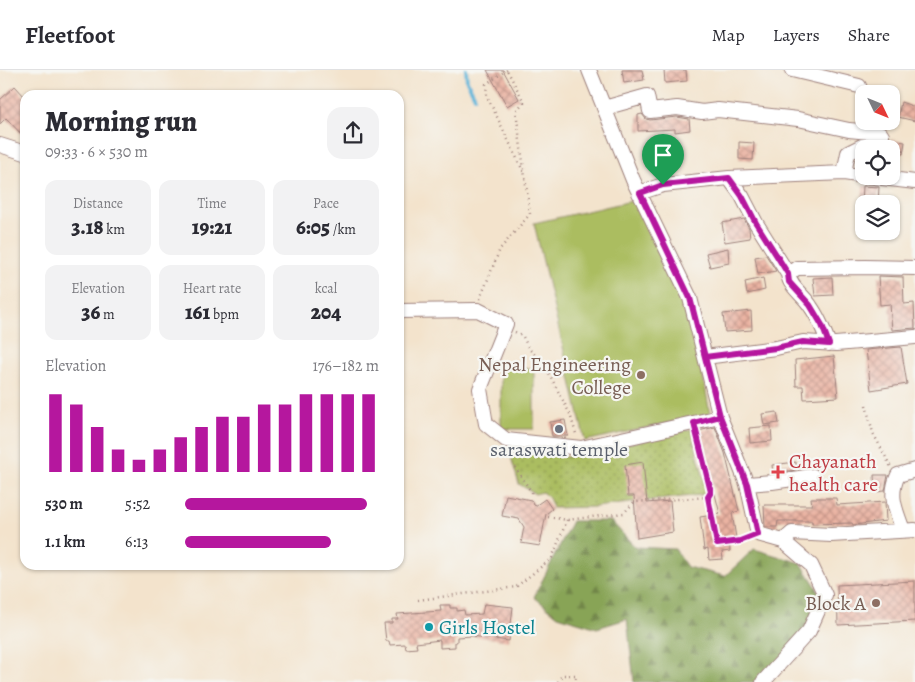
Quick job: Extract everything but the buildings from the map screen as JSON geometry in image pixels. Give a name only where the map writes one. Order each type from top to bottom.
[{"type":"street","points":[[589,70],[640,193],[690,298],[720,416],[747,484],[758,534],[783,542],[811,566],[825,595],[809,631],[763,682]]},
{"type":"street","points":[[792,70],[855,85]]},
{"type":"street","points":[[604,108],[648,96],[650,111],[677,108],[702,112],[718,110],[798,119],[849,130],[880,133],[882,136],[848,153],[844,173]]},
{"type":"street","points":[[0,145],[20,151]]},
{"type":"street","points":[[640,193],[663,185],[729,178],[844,173],[855,175]]},
{"type":"street","points":[[729,178],[742,196],[760,231],[788,274],[789,282],[810,305],[822,325],[829,344]]},
{"type":"street","points":[[900,180],[915,182]]},
{"type":"street","points":[[788,274],[797,268],[915,268]]},
{"type":"street","points":[[404,311],[478,310],[506,324],[480,389],[486,424],[506,440],[581,448],[720,416]]},
{"type":"street","points":[[705,357],[776,348],[803,342],[829,344],[915,338]]},
{"type":"street","points":[[783,542],[792,533],[831,535],[909,530],[892,498],[894,484],[898,475],[915,470]]},
{"type":"street","points":[[747,484],[813,476]]},
{"type":"path","points":[[478,310],[480,298],[500,249],[530,214],[525,176],[516,111],[524,102],[507,70],[486,84],[487,96],[525,176]]},
{"type":"path","points":[[506,324],[522,335],[530,349],[543,362],[570,414],[581,448]]},
{"type":"path","points":[[866,405],[873,433],[890,466],[898,475]]},
{"type":"path","points":[[694,423],[711,492],[708,497],[717,544],[740,541],[758,534]]},
{"type":"path","points":[[515,467],[534,496]]},
{"type":"path","points":[[548,517],[567,520],[624,513],[634,502],[708,497]]},
{"type":"path","points":[[418,600],[516,587],[552,558],[567,520]]},
{"type":"path","points":[[558,682],[562,675],[576,674],[575,682]]},
{"type":"green space","points":[[636,200],[696,336],[710,414],[585,441],[534,223]]},
{"type":"green space","points":[[534,368],[534,429],[501,429],[501,370]]},
{"type":"green space","points":[[691,429],[708,494],[595,507],[553,508],[549,498],[542,492],[535,494],[519,484],[510,454],[532,453],[567,457]]},
{"type":"green space","points":[[572,521],[611,521],[635,547],[675,549],[687,567],[725,576],[754,549],[801,563],[824,599],[811,631],[760,682],[634,682],[627,619],[597,628],[558,616],[534,597]]},
{"type":"waterway","points":[[466,70],[467,81],[475,97]]},
{"type":"place","name":"Nepal Engineering College","points":[[641,375]]},
{"type":"place","name":"saraswati temple","points":[[559,429]]},
{"type":"place","name":"Chayanath health care","points":[[778,472]]},
{"type":"place","name":"Block A","points":[[876,603]]},
{"type":"place","name":"Girls Hostel","points":[[429,627]]},
{"type":"route","points":[[663,185],[640,193],[690,298],[705,357],[720,416],[694,423],[711,492],[708,497],[717,544],[740,541],[758,534],[747,484],[720,416],[705,357],[776,348],[803,342],[829,344],[822,325],[810,305],[789,282],[788,274],[770,247],[742,196],[729,178],[663,185]]}]
